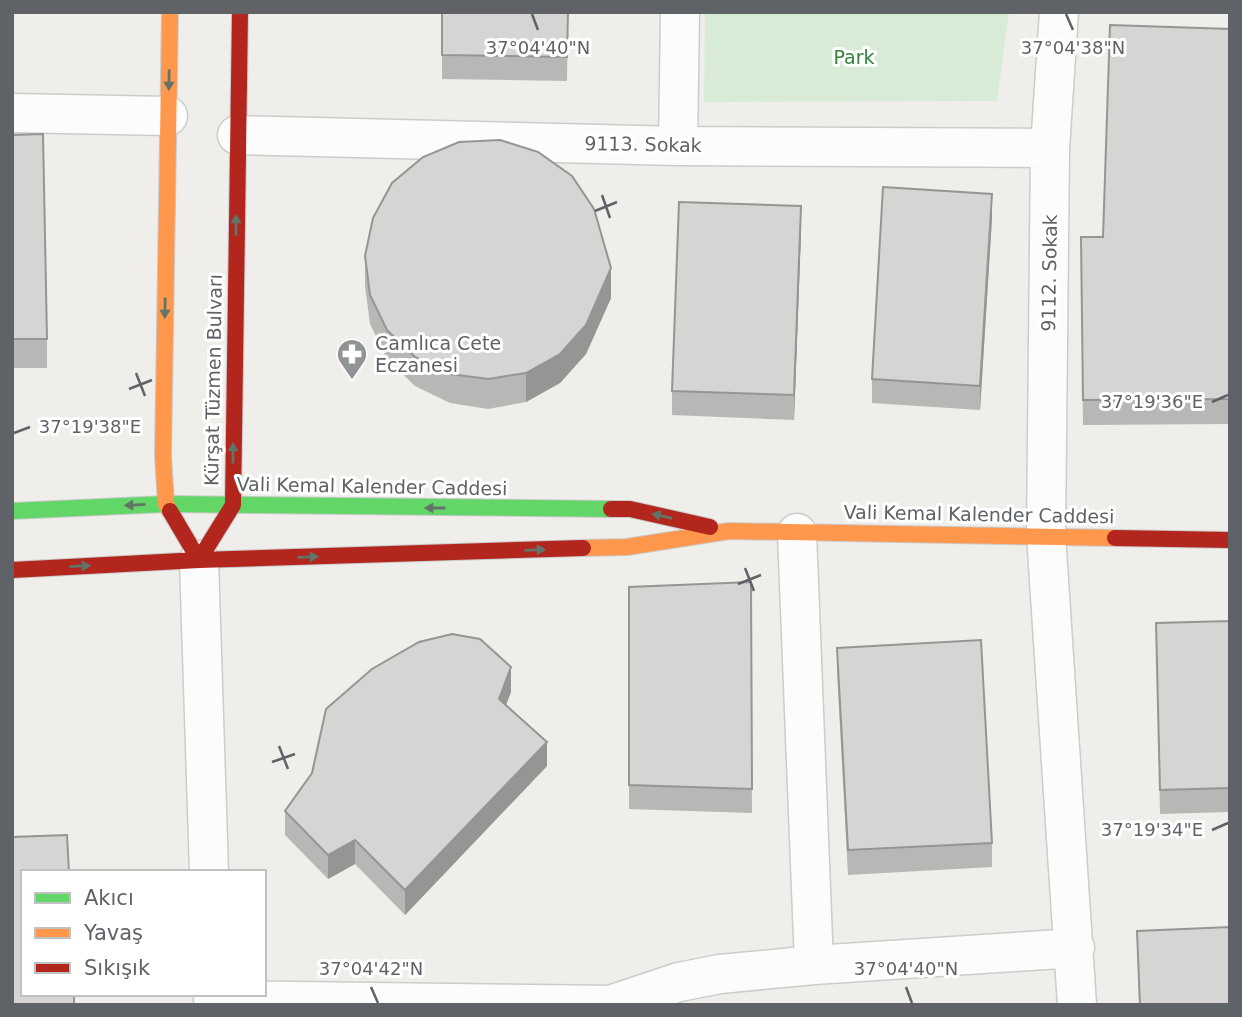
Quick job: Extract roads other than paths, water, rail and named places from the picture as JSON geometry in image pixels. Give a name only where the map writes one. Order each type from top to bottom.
[{"type":"street","points":[[170,12],[163,456],[166,504],[199,560],[209,870]]},
{"type":"street","name":"Kürşat Tüzmen Bulvarı","points":[[199,560],[233,505],[240,12]]},
{"type":"street","points":[[678,146],[680,12]]},
{"type":"street","name":"9112. Sokak","points":[[1059,12],[1050,148],[1046,535],[1077,1005]]},
{"type":"street","points":[[12,113],[168,116]]},
{"type":"street","name":"9113. Sokak","points":[[237,135],[678,146],[1050,148]]},
{"type":"street","name":"Vali Kemal Kalender Caddesi","points":[[12,511],[166,504],[629,509],[729,531]]},
{"type":"street","name":"Vali Kemal Kalender Caddesi","points":[[12,570],[199,560],[627,547],[729,531],[1230,540]]},
{"type":"street","points":[[797,533],[814,965]]},
{"type":"street","points":[[213,999],[616,1004],[678,982],[720,974],[814,965],[1075,948]]},
{"type":"place","name":"Camlıca Cete Eczanesi","points":[[352,381]]},
{"type":"park label","name":"Park","points":[[854,57]]}]
